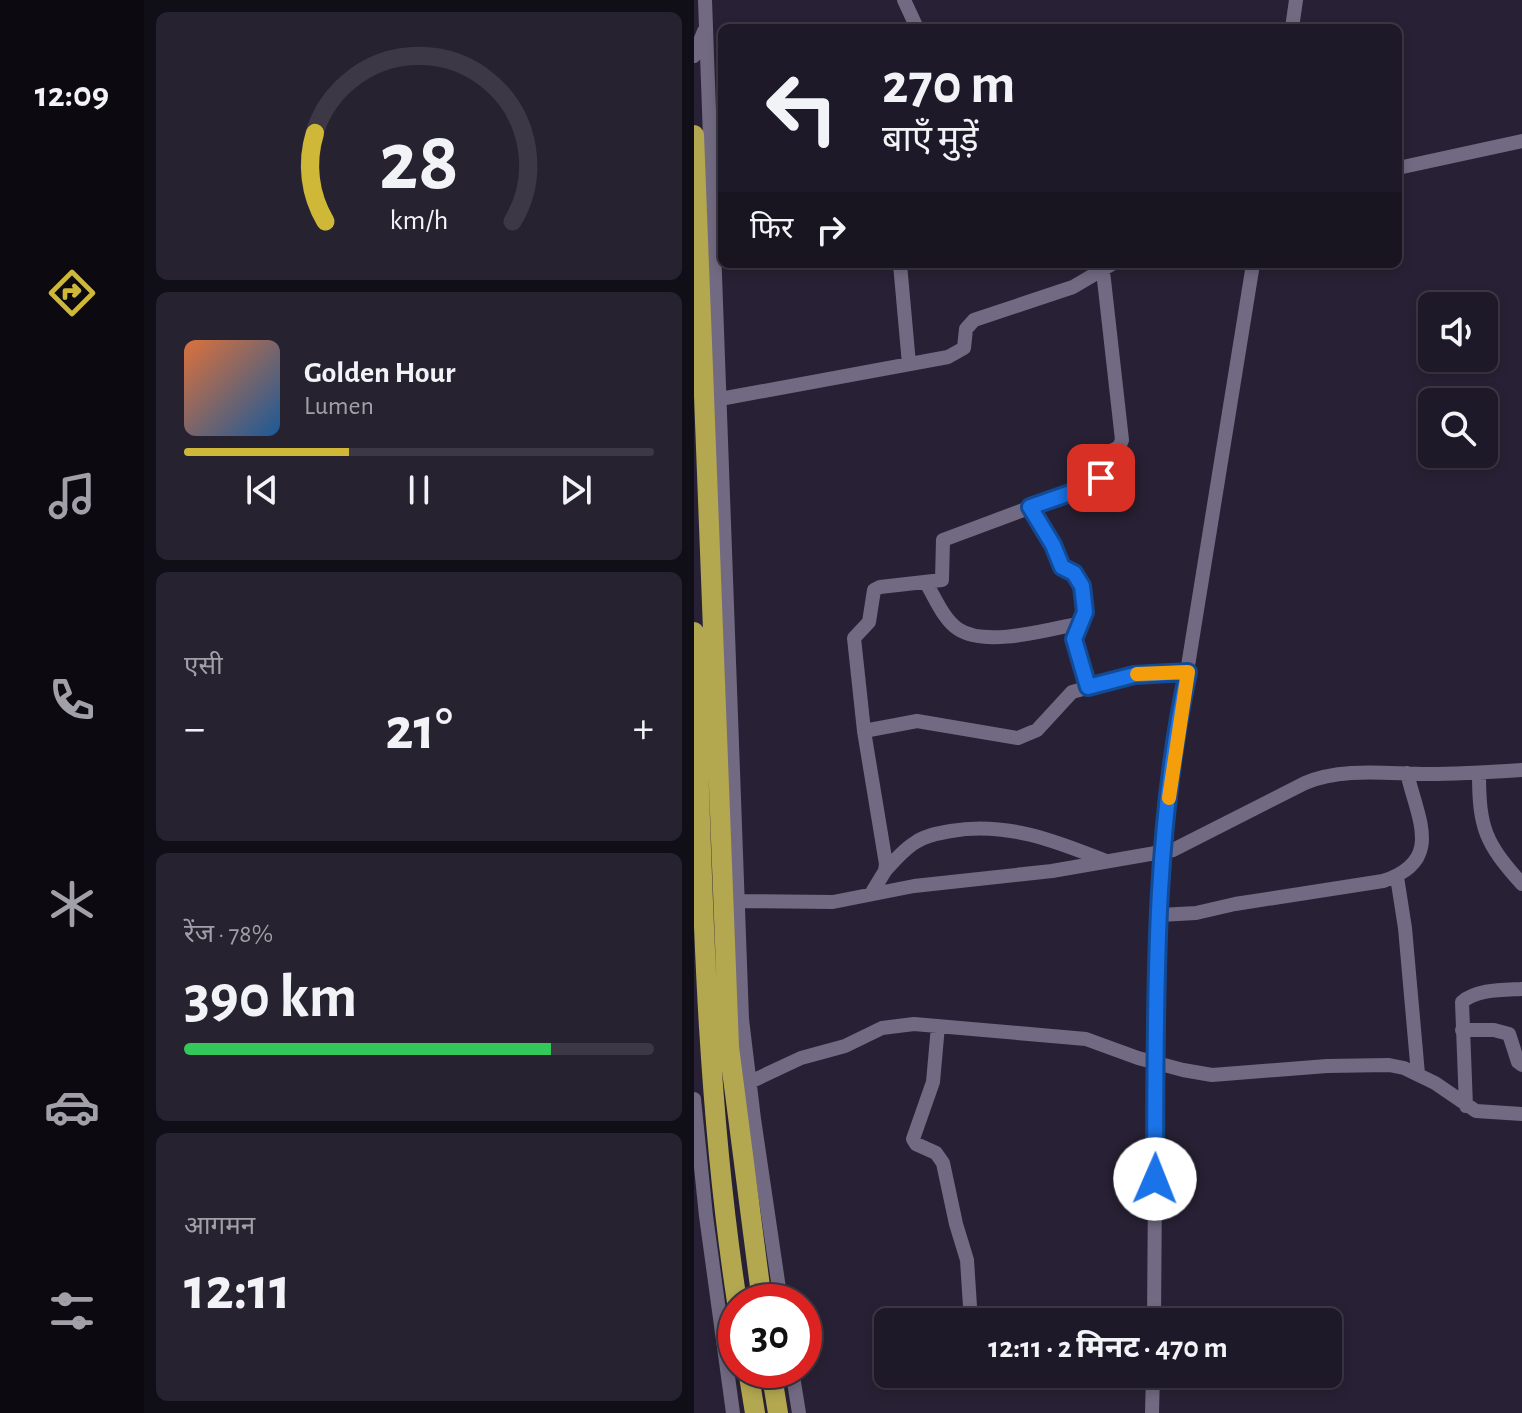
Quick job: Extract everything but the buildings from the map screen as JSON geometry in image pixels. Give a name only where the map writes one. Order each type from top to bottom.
[{"type":"highway","points":[[694,135],[729,1047],[760,1284]]},
{"type":"highway","points":[[694,632],[714,1113],[735,1284]]},
{"type":"highway","points":[[751,1388],[755,1413]]},
{"type":"highway","points":[[774,1388],[778,1413]]},
{"type":"street","points":[[705,0],[718,235]]},
{"type":"street","points":[[904,0],[915,24]]},
{"type":"street","points":[[1293,24],[1296,0]]},
{"type":"street","points":[[694,56],[706,27]]},
{"type":"street","points":[[1402,167],[1522,141]]},
{"type":"street","points":[[718,268],[720,399],[742,1019],[778,1284]]},
{"type":"street","points":[[900,268],[909,364]]},
{"type":"street","points":[[720,399],[948,357],[961,351],[966,329],[980,317],[1073,287],[1107,268],[1122,440],[1119,447],[1101,456],[1101,478],[1098,482],[943,540],[943,576],[937,582],[874,590],[869,622],[854,638],[885,871]]},
{"type":"street","points":[[1154,1308],[1149,1060],[1160,915],[1155,853],[1252,268]]},
{"type":"street","points":[[1030,507],[1053,545],[1062,567],[1074,573],[1082,586],[1086,606],[1074,639],[1088,687]]},
{"type":"street","points":[[926,583],[950,622],[965,632],[994,637],[1081,623]]},
{"type":"street","points":[[864,731],[917,721],[1018,738],[1037,730],[1065,697],[1088,687],[1134,675],[1186,672]]},
{"type":"street","points":[[737,901],[816,903],[956,880],[1052,871],[1155,853],[1182,847],[1313,779],[1358,774],[1522,770]]},
{"type":"street","points":[[1160,915],[1196,913],[1397,877],[1418,860],[1422,851],[1407,773]]},
{"type":"street","points":[[1479,773],[1481,814],[1492,849],[1522,884]]},
{"type":"street","points":[[871,894],[885,871],[916,842],[942,833],[982,827],[1005,828],[1043,838],[1106,861]]},
{"type":"street","points":[[1397,877],[1405,928],[1418,1074]]},
{"type":"street","points":[[1466,1106],[1462,1002],[1468,996],[1522,989]]},
{"type":"street","points":[[750,1082],[801,1058],[845,1046],[904,1023],[1086,1039],[1149,1060],[1212,1075],[1356,1064],[1389,1065],[1418,1074],[1466,1106],[1485,1113],[1522,1114]]},
{"type":"street","points":[[938,1026],[933,1082],[913,1139],[916,1144],[936,1153],[943,1163],[958,1234],[967,1260],[970,1308]]},
{"type":"street","points":[[1462,1030],[1494,1030],[1509,1034],[1518,1062],[1522,1065]]},
{"type":"street","points":[[694,1099],[706,1216],[733,1413]]},
{"type":"street","points":[[795,1388],[799,1413]]},
{"type":"street","points":[[1152,1413],[1153,1388]]},
{"type":"slow traffic","points":[[1137,674],[1188,672],[1169,798]]},
{"type":"route","points":[[1101,478],[1093,485],[1030,507],[1053,545],[1062,567],[1074,573],[1082,586],[1086,606],[1074,639],[1088,687],[1134,675],[1188,672],[1172,764],[1163,852],[1156,1038],[1155,1179]]}]
